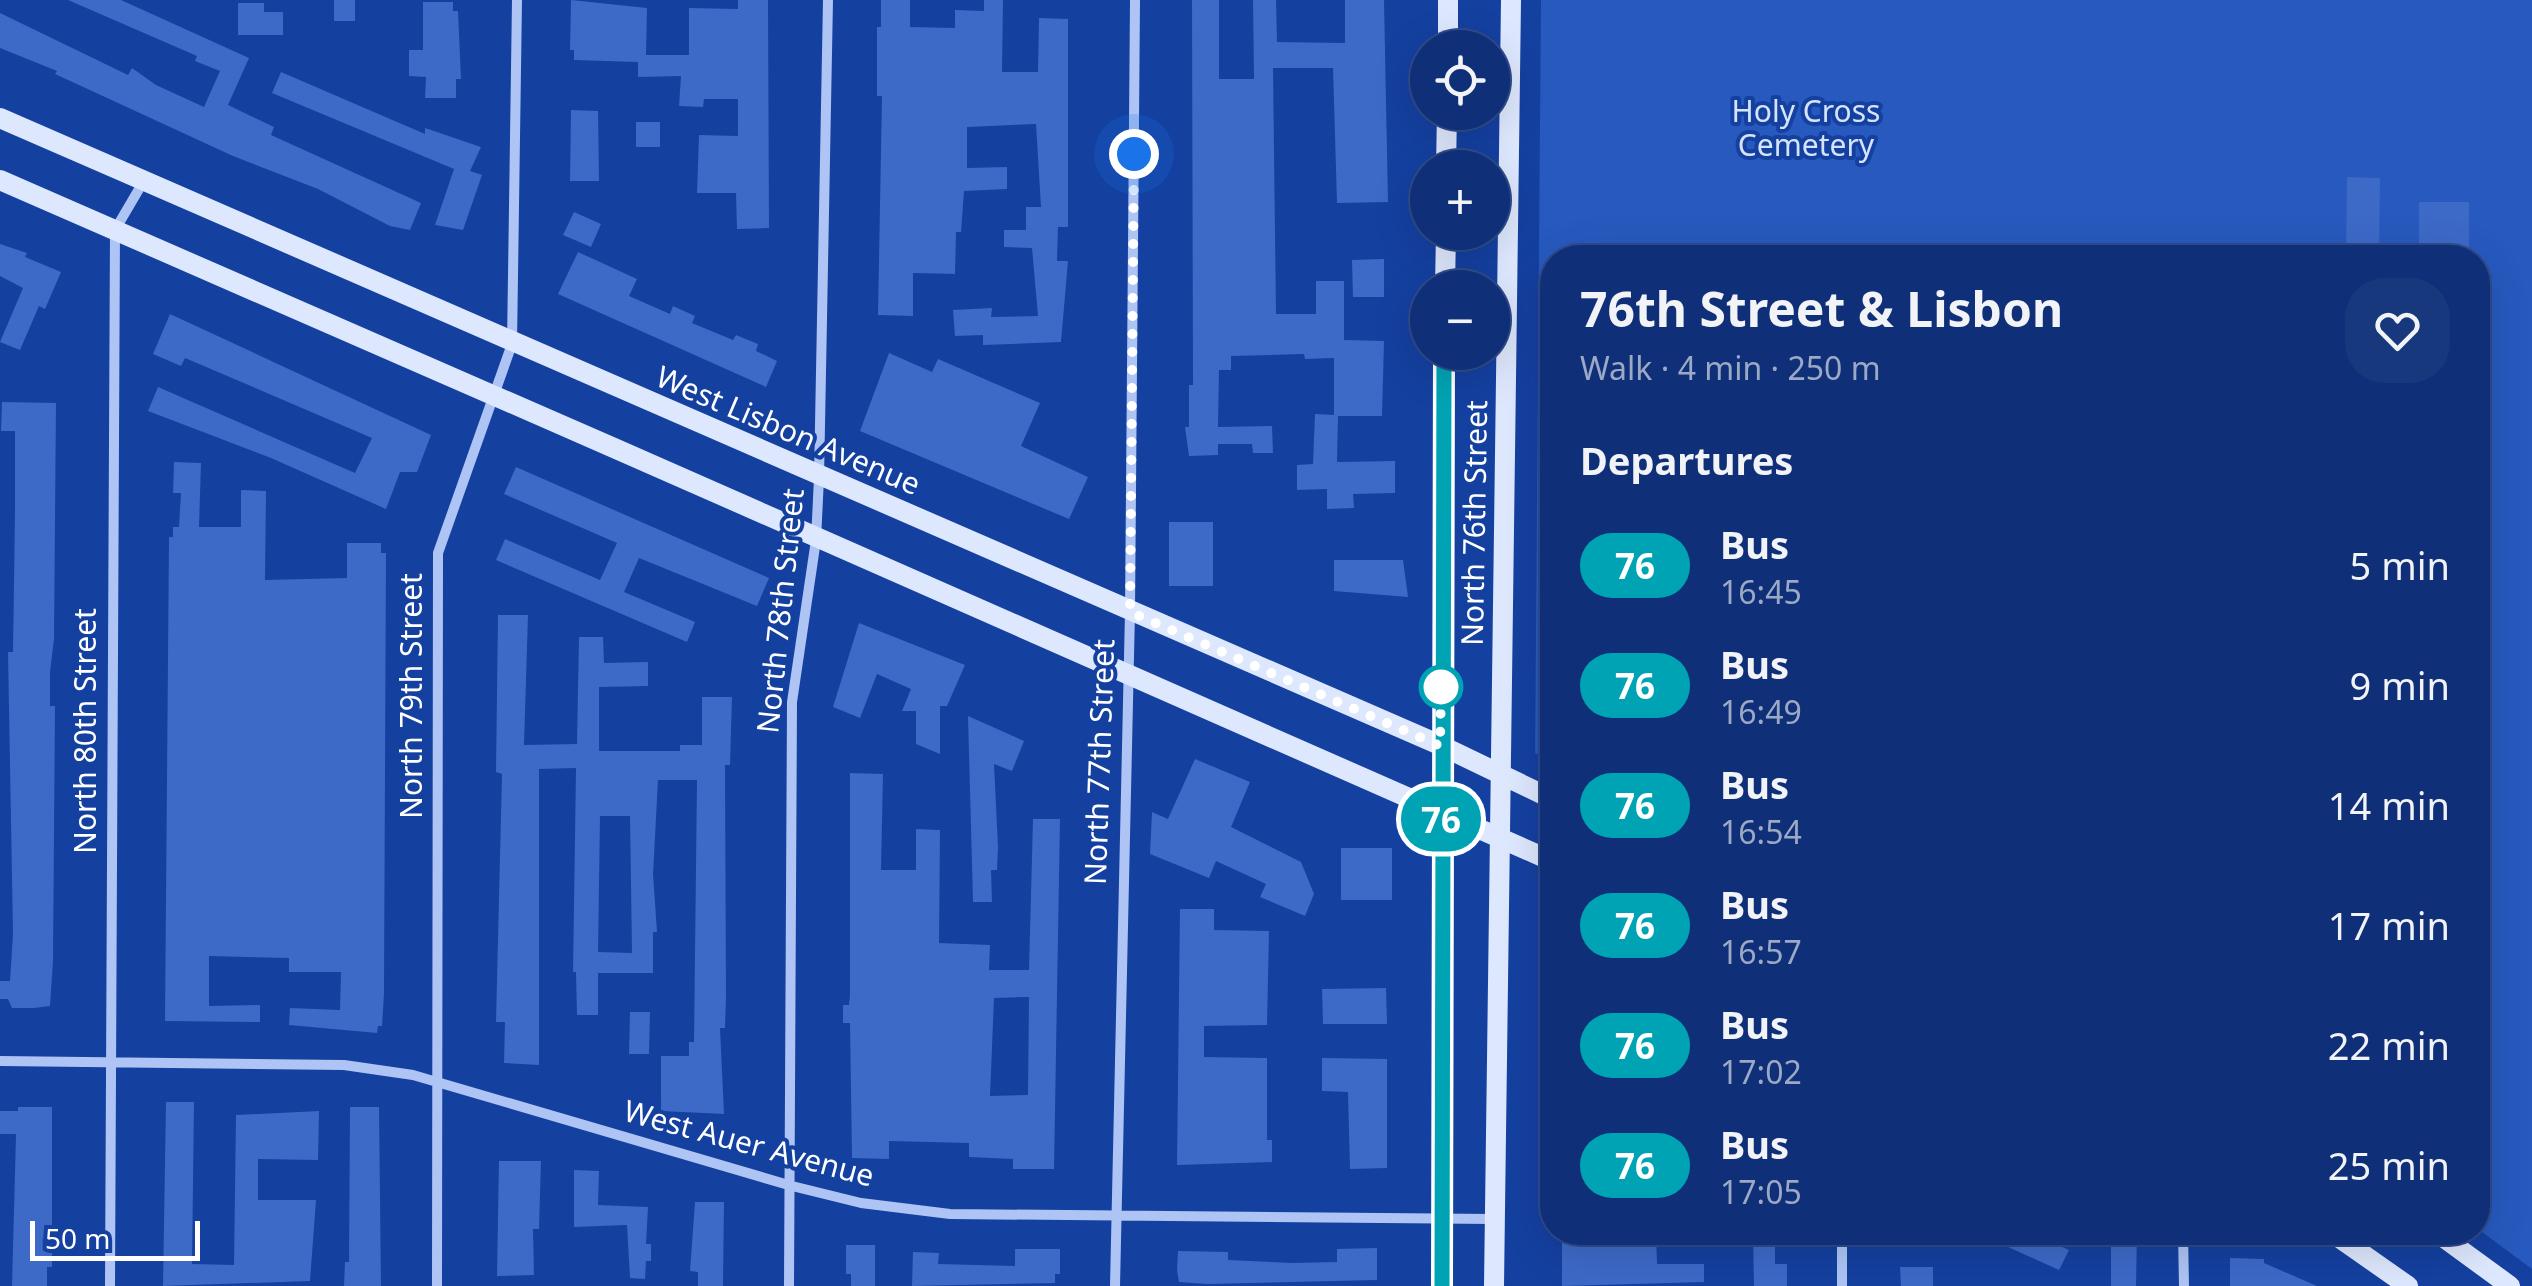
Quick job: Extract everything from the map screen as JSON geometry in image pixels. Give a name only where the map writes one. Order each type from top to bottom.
[{"type":"main road","points":[[1448,0],[1448,30]]},
{"type":"main road","name":"North 76th Street","points":[[1494,1286],[1511,0]]},
{"type":"main road","name":"West Lisbon Avenue","points":[[0,118],[142,184],[1440,746],[1540,793]]},
{"type":"main road","points":[[0,180],[497,395],[816,540],[1128,670],[1540,855]]},
{"type":"main road","name":"North 76th Street","points":[[1442,1286],[1440,746],[1444,370]]},
{"type":"main road","points":[[2350,1245],[2408,1286]]},
{"type":"main road","points":[[2454,1245],[2510,1286]]},
{"type":"street","name":"North 79th Street","points":[[437,1286],[438,553],[512,344],[517,0]]},
{"type":"street","name":"North 78th Street","points":[[789,1286],[792,702],[816,540],[828,0]]},
{"type":"street","name":"North 77th Street","points":[[1115,1286],[1130,612],[1135,0]]},
{"type":"street","points":[[115,230],[142,184]]},
{"type":"street","name":"North 80th Street","points":[[110,1286],[115,230]]},
{"type":"street","name":"West Auer Avenue","points":[[0,1061],[344,1064],[437,1081],[792,1186],[861,1203],[950,1214],[1494,1220]]},
{"type":"street","points":[[1842,1245],[1842,1286]]},
{"type":"street","points":[[2184,1245],[2184,1286]]},
{"type":"green space","name":"Holy Cross Cemetery","points":[[1541,0],[2532,0],[2532,1269],[2490,1238],[2490,245],[1540,245],[1540,755],[1535,753]]},
{"type":"building","points":[[68,0],[121,0],[249,58],[228,105],[274,127],[271,135],[421,203],[410,230],[390,226],[318,189],[233,156],[55,74],[57,71],[0,48],[0,13],[128,75],[132,68],[156,85],[204,107],[220,71],[195,61],[197,56]]},
{"type":"building","points":[[334,0],[355,0],[355,21],[334,21]]},
{"type":"building","points":[[571,0],[647,8],[646,55],[689,55],[689,8],[738,9],[738,0],[768,0],[769,228],[737,229],[736,193],[697,193],[699,135],[738,136],[738,99],[704,99],[703,107],[679,106],[681,76],[638,77],[638,62],[574,60],[574,50],[570,50]]},
{"type":"building","points":[[881,0],[910,0],[910,27],[955,28],[955,10],[984,11],[984,0],[1003,0],[1002,72],[1038,72],[1039,18],[1068,19],[1068,227],[1058,227],[1057,261],[1068,261],[1061,342],[983,345],[983,335],[955,336],[953,310],[992,308],[991,317],[1038,316],[1032,248],[1004,247],[1004,230],[1026,230],[1026,207],[1041,207],[1036,124],[967,127],[967,168],[1007,167],[1007,189],[964,191],[961,232],[956,232],[955,274],[913,273],[913,316],[878,315],[882,96],[877,96],[877,27],[881,27]]},
{"type":"building","points":[[1192,0],[1219,0],[1219,79],[1254,79],[1253,0],[1276,0],[1277,42],[1345,43],[1345,0],[1384,0],[1388,202],[1337,203],[1333,68],[1273,68],[1276,314],[1316,314],[1316,281],[1344,281],[1344,340],[1384,341],[1382,416],[1338,416],[1337,462],[1395,461],[1395,493],[1353,494],[1354,508],[1327,509],[1327,489],[1297,490],[1297,465],[1313,464],[1315,414],[1334,415],[1334,358],[1305,359],[1304,354],[1231,356],[1231,370],[1219,370],[1218,427],[1272,426],[1273,453],[1253,453],[1252,444],[1218,444],[1218,455],[1189,456],[1185,427],[1189,427],[1189,385],[1193,385]]},
{"type":"building","points":[[423,2],[453,2],[453,11],[458,11],[461,79],[456,79],[456,98],[425,98],[426,77],[409,76],[409,50],[423,50]]},
{"type":"building","points":[[238,3],[264,3],[264,12],[283,12],[283,35],[238,35]]},
{"type":"building","points":[[281,72],[425,134],[425,128],[481,147],[470,171],[482,175],[463,230],[435,225],[454,169],[272,93]]},
{"type":"building","points":[[571,110],[598,111],[599,181],[570,181]]},
{"type":"building","points":[[636,122],[660,122],[660,147],[636,147]]},
{"type":"building","points":[[2347,177],[2380,178],[2379,245],[2346,245]]},
{"type":"building","points":[[2419,202],[2469,202],[2469,245],[2419,245]]},
{"type":"building","points":[[574,212],[601,224],[591,247],[563,235]]},
{"type":"building","points":[[0,244],[27,253],[25,257],[61,272],[45,309],[39,306],[20,350],[0,342],[23,288],[0,276]]},
{"type":"building","points":[[578,252],[637,279],[629,296],[670,314],[673,306],[695,316],[692,323],[733,340],[736,335],[758,344],[756,351],[777,361],[766,387],[558,294]]},
{"type":"building","points":[[1384,259],[1384,297],[1353,297],[1352,260]]},
{"type":"building","points":[[170,314],[431,435],[417,472],[400,472],[386,509],[271,458],[148,411],[158,387],[355,473],[372,438],[185,358],[181,366],[153,354]]},
{"type":"building","points":[[889,353],[932,372],[938,359],[1040,403],[1021,446],[1088,477],[1069,519],[860,431]]},
{"type":"building","points":[[2,402],[56,403],[54,639],[50,672],[50,706],[55,706],[53,961],[50,1006],[34,1008],[12,1008],[8,999],[0,999],[0,981],[10,981],[13,934],[8,652],[13,652],[15,511],[15,431],[1,431]]},
{"type":"building","points":[[174,462],[201,463],[199,527],[241,527],[241,490],[266,491],[265,580],[347,578],[347,543],[381,543],[381,553],[386,553],[384,994],[382,1026],[378,1026],[377,1033],[289,1025],[290,1008],[340,1010],[341,972],[289,972],[289,958],[209,956],[209,1006],[260,1005],[260,1022],[165,1021],[169,537],[173,537],[173,527],[179,527],[181,493],[173,493]]},
{"type":"building","points":[[516,467],[769,578],[757,606],[639,558],[624,592],[695,622],[687,642],[496,560],[505,539],[600,580],[617,543],[504,494]]},
{"type":"building","points":[[1169,522],[1213,522],[1213,586],[1169,586]]},
{"type":"building","points":[[1334,560],[1403,560],[1408,597],[1334,591]]},
{"type":"building","points":[[498,615],[528,615],[524,745],[577,744],[579,637],[603,637],[604,663],[648,662],[648,686],[599,687],[599,751],[680,751],[680,745],[702,745],[702,697],[732,697],[730,765],[725,765],[726,999],[725,1028],[720,1028],[724,1114],[661,1111],[661,1056],[689,1056],[689,1042],[694,1042],[697,780],[658,780],[653,973],[598,973],[598,1015],[577,1015],[573,972],[576,768],[539,769],[539,1065],[504,1063],[505,1022],[496,1022],[502,774],[496,772]],"holes":[[[600,816],[630,816],[632,953],[598,952]]]},
{"type":"building","points":[[859,623],[965,665],[947,706],[940,706],[940,754],[916,744],[916,711],[902,711],[911,689],[877,674],[860,718],[833,707]]},
{"type":"building","points":[[968,716],[1024,741],[1012,771],[994,764],[998,847],[997,870],[991,870],[992,902],[973,902]]},
{"type":"building","points":[[1195,759],[1250,782],[1231,827],[1301,862],[1314,894],[1305,916],[1260,897],[1266,884],[1216,861],[1209,878],[1150,854],[1152,812],[1168,819]]},
{"type":"building","points":[[850,773],[883,774],[881,870],[916,870],[916,829],[940,830],[939,943],[990,945],[989,970],[1029,970],[1033,819],[1060,819],[1054,1169],[1013,1169],[1013,1159],[969,1157],[969,1143],[889,1141],[889,1159],[852,1158],[850,1023],[843,1023],[843,1005],[849,1005]],"holes":[[[1029,997],[1028,1095],[990,1096],[994,998]]]},
{"type":"building","points":[[1341,848],[1392,848],[1392,900],[1341,900]]},
{"type":"building","points":[[1180,909],[1214,909],[1214,930],[1269,931],[1267,1025],[1204,1026],[1204,1057],[1267,1058],[1267,1140],[1272,1140],[1272,1162],[1177,1165]]},
{"type":"building","points":[[1386,988],[1387,1024],[1323,1024],[1322,989]]},
{"type":"building","points":[[630,1012],[650,1012],[649,1054],[629,1054]]},
{"type":"building","points":[[1322,1058],[1387,1059],[1387,1168],[1350,1169],[1348,1092],[1322,1091]]},
{"type":"building","points":[[166,1102],[194,1102],[192,1264],[234,1265],[236,1115],[319,1111],[318,1160],[258,1159],[258,1200],[316,1200],[310,1281],[163,1286]]},
{"type":"building","points":[[18,1107],[52,1107],[52,1267],[47,1267],[47,1286],[12,1286],[16,1134],[0,1134],[0,1111],[18,1111]]},
{"type":"building","points":[[350,1107],[379,1107],[381,1286],[344,1286],[345,1262],[349,1262]]},
{"type":"building","points":[[499,1161],[541,1161],[539,1229],[533,1229],[534,1275],[497,1276]]},
{"type":"building","points":[[574,1170],[599,1171],[598,1205],[648,1207],[646,1244],[651,1244],[651,1261],[646,1261],[645,1279],[630,1278],[627,1225],[574,1227]]},
{"type":"building","points":[[695,1202],[724,1202],[723,1286],[698,1286],[698,1272],[690,1271]]},
{"type":"building","points":[[846,1245],[875,1245],[875,1286],[851,1286],[851,1274],[846,1274]]},
{"type":"building","points":[[1562,1245],[1656,1245],[1657,1264],[1704,1264],[1704,1282],[1562,1286]]},
{"type":"building","points":[[1753,1245],[1775,1245],[1775,1264],[1787,1264],[1787,1286],[1754,1286]]},
{"type":"building","points":[[2058,1245],[2069,1250],[2059,1270],[2006,1246]]},
{"type":"building","points":[[2111,1245],[2137,1245],[2136,1286],[2111,1286]]},
{"type":"building","points":[[1377,1248],[1377,1280],[1208,1284],[1179,1282],[1177,1270],[1178,1251],[1228,1252],[1228,1260],[1293,1263],[1337,1262],[1337,1249]]},
{"type":"building","points":[[1015,1249],[1060,1249],[1060,1274],[1055,1274],[1055,1283],[912,1286],[913,1252],[939,1253],[938,1264],[1015,1266]]},
{"type":"building","points":[[2230,1258],[2264,1259],[2264,1263],[2317,1286],[2230,1286]]},
{"type":"building","points":[[1900,1267],[1933,1267],[1933,1286],[1901,1286]]},
{"type":"bus line","name":"76","points":[[1442,1286],[1440,746],[1444,370]]},
{"type":"route","points":[[1134,154],[1130,612],[1440,746],[1441,687]]}]
